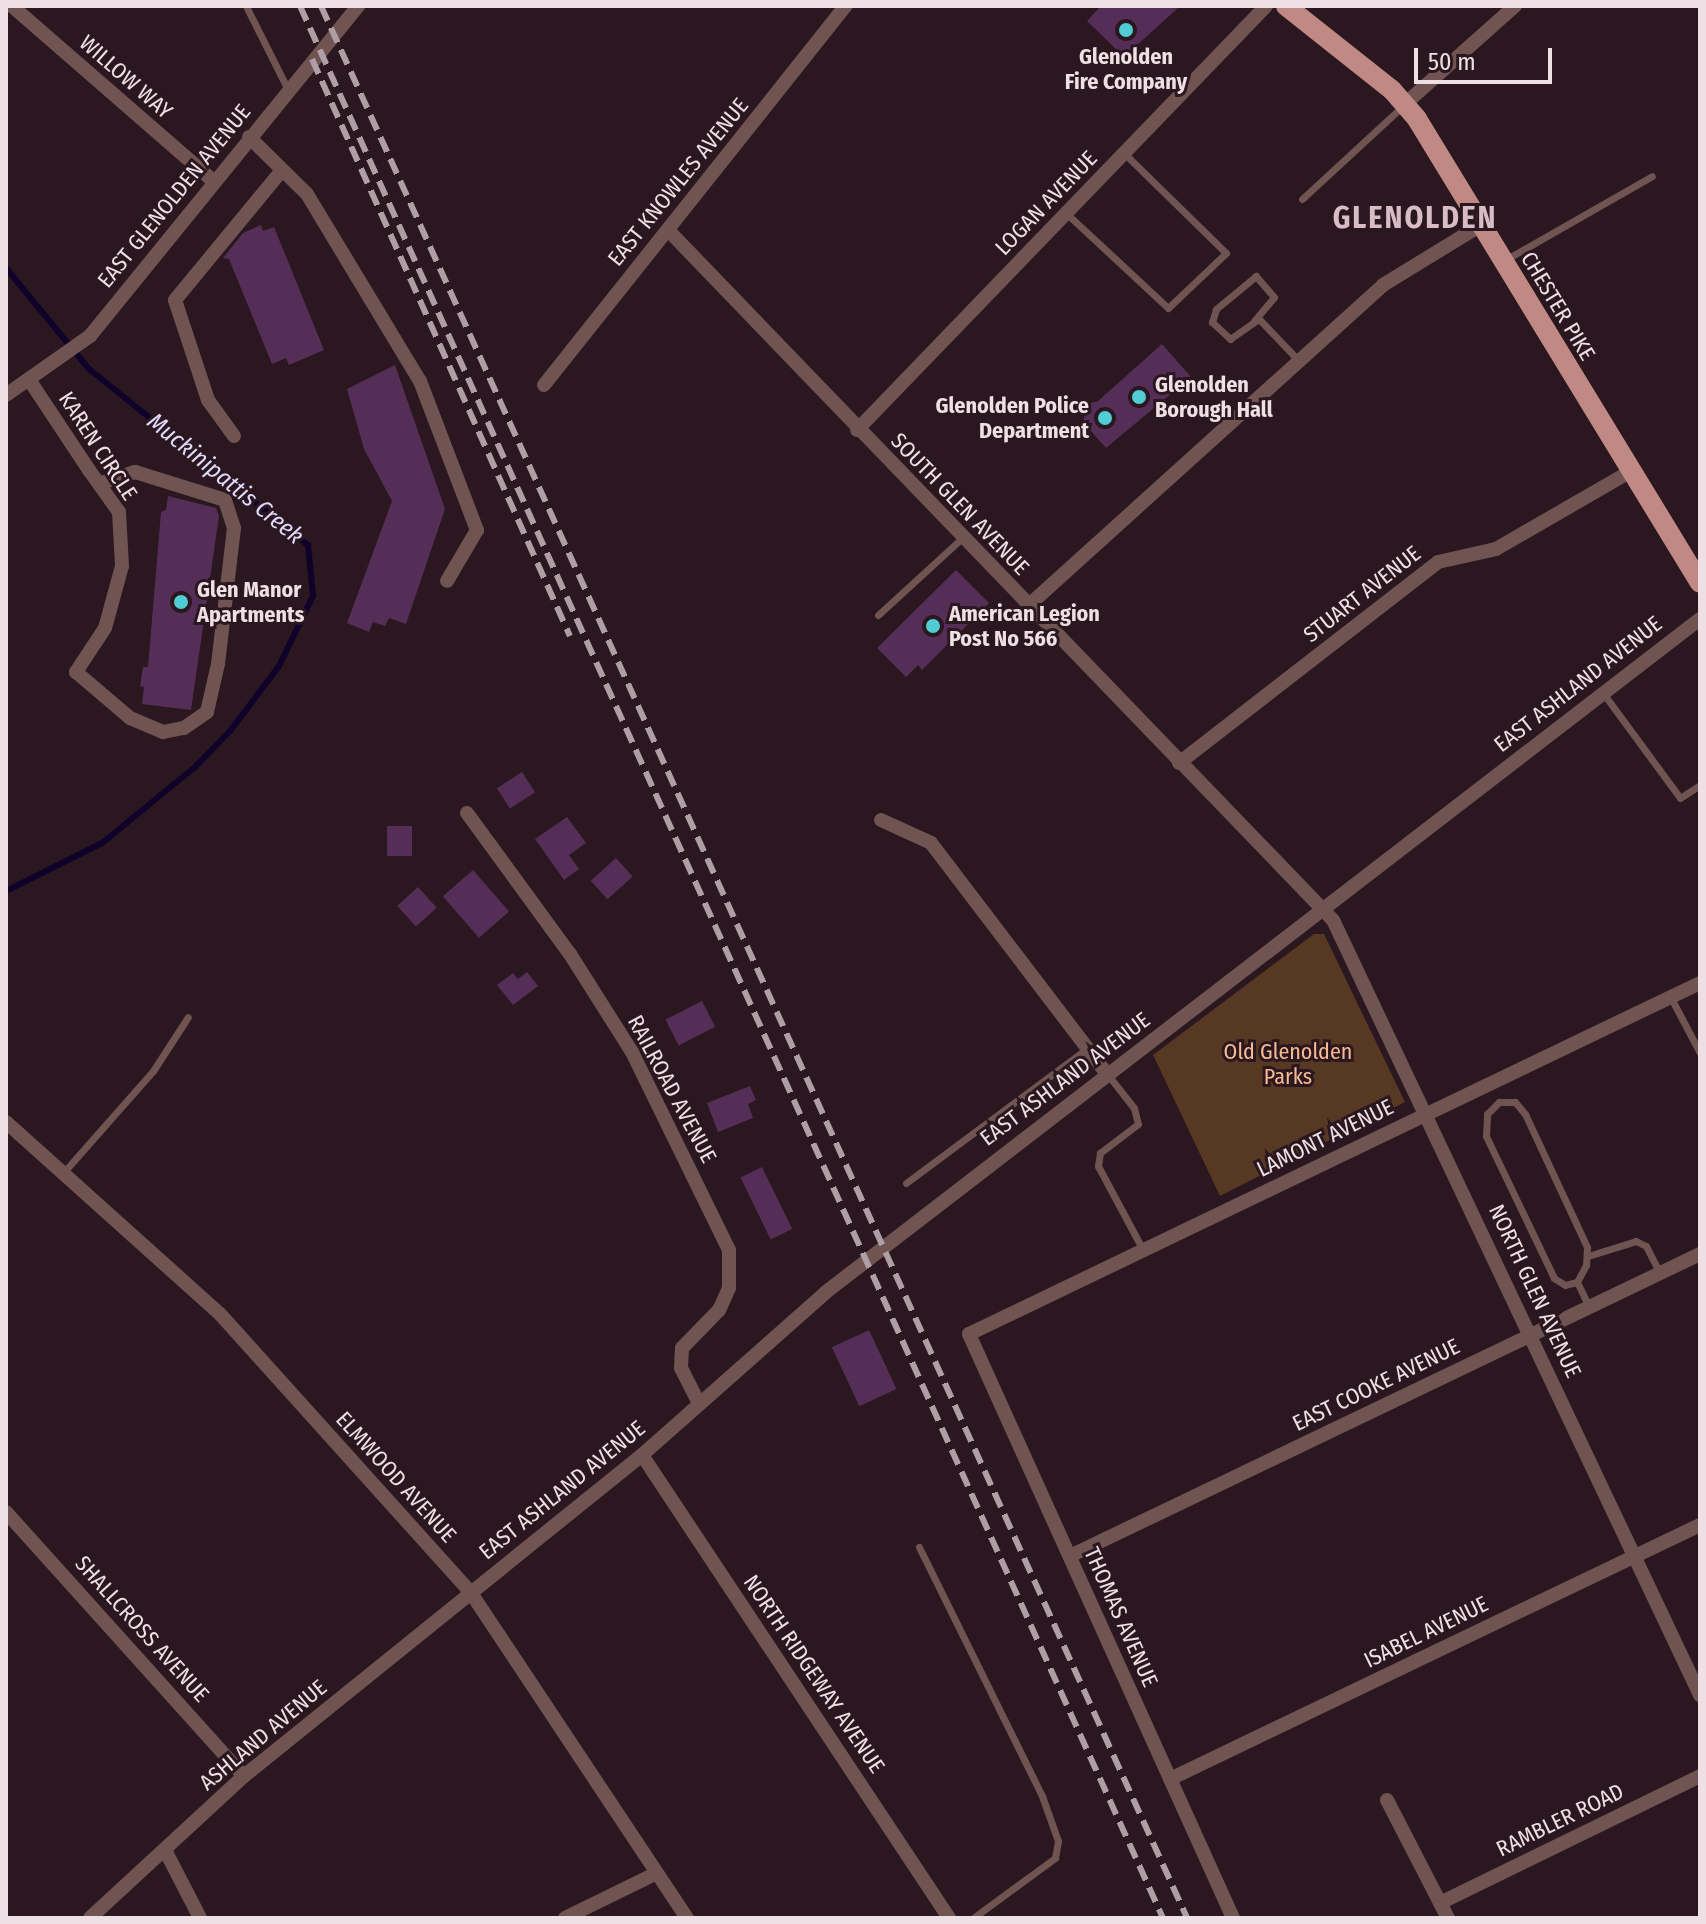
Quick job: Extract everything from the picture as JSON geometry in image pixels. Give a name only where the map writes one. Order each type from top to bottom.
[{"type":"main road","name":"CHESTER PIKE","points":[[1286,6],[1406,103],[1700,583]]},
{"type":"street","name":"WILLOW WAY","points":[[12,6],[212,180]]},
{"type":"street","name":"EAST GLENOLDEN AVENUE","points":[[6,395],[90,336],[212,180],[358,6]]},
{"type":"street","name":"EAST KNOWLES AVENUE","points":[[544,385],[846,6]]},
{"type":"street","name":"LOGAN AVENUE","points":[[857,430],[1266,6]]},
{"type":"street","points":[[1406,103],[1515,6]]},
{"type":"street","points":[[249,137],[307,194],[420,381],[477,530],[447,581]]},
{"type":"street","points":[[234,436],[208,400],[175,300],[282,170]]},
{"type":"street","points":[[1028,606],[1383,285],[1481,225]]},
{"type":"street","name":"SOUTH GLEN AVENUE","points":[[668,230],[857,430],[1323,909]]},
{"type":"street","name":"KAREN CIRCLE","points":[[30,381],[99,484],[119,512],[122,566],[105,628],[76,672],[130,718],[163,732],[184,728],[207,712],[220,648],[234,528],[225,500],[135,472],[99,484]]},
{"type":"street","name":"STUART AVENUE","points":[[1179,763],[1438,562],[1496,549],[1631,471]]},
{"type":"street","name":"EAST ASHLAND AVENUE","points":[[471,1593],[642,1455],[698,1402],[826,1292],[1700,619]]},
{"type":"street","name":"RAILROAD AVENUE","points":[[467,813],[570,954],[632,1052],[729,1250],[729,1288],[719,1310],[682,1348],[681,1368],[698,1402]]},
{"type":"street","points":[[881,820],[931,843],[1108,1075]]},
{"type":"street","name":"NORTH GLEN AVENUE","points":[[1323,909],[1341,932],[1700,1695]]},
{"type":"street","name":"LAMONT AVENUE","points":[[969,1334],[1700,983]]},
{"type":"street","name":"ELMWOOD AVENUE","points":[[6,1122],[220,1314],[471,1593],[687,1918]]},
{"type":"street","name":"EAST COOKE AVENUE","points":[[1070,1556],[1700,1254]]},
{"type":"street","name":"THOMAS AVENUE","points":[[969,1334],[1233,1918]]},
{"type":"street","name":"NORTH RIDGEWAY AVENUE","points":[[642,1455],[949,1918]]},
{"type":"street","name":"SHALLCROSS AVENUE","points":[[6,1512],[244,1776]]},
{"type":"street","name":"ISABEL AVENUE","points":[[1170,1779],[1700,1525]]},
{"type":"street","name":"ASHLAND AVENUE","points":[[90,1918],[166,1852],[244,1776],[471,1593]]},
{"type":"street","name":"RAMBLER ROAD","points":[[1440,1903],[1700,1776]]},
{"type":"street","points":[[1387,1800],[1448,1918]]},
{"type":"street","points":[[166,1852],[200,1918]]},
{"type":"street","points":[[565,1918],[655,1874]]},
{"type":"lane","points":[[246,6],[288,91]]},
{"type":"lane","points":[[1302,199],[1406,103]]},
{"type":"lane","points":[[1066,213],[1168,308],[1226,253],[1124,153]]},
{"type":"lane","points":[[1503,261],[1652,176]]},
{"type":"lane","points":[[1254,321],[1274,297],[1256,276],[1211,315],[1230,339],[1254,321],[1264,321],[1299,361]]},
{"type":"lane","points":[[878,615],[962,538]]},
{"type":"lane","points":[[1603,693],[1680,798],[1700,785]]},
{"type":"lane","points":[[1671,997],[1700,1053]]},
{"type":"lane","points":[[63,1173],[153,1071],[188,1017]]},
{"type":"lane","points":[[906,1183],[1088,1048]]},
{"type":"lane","points":[[1108,1075],[1134,1108],[1138,1124],[1100,1153],[1098,1166],[1143,1250]]},
{"type":"lane","points":[[1491,1083],[1499,1102]]},
{"type":"lane","points":[[1577,1282],[1565,1285],[1554,1278],[1486,1136],[1487,1114],[1499,1102],[1515,1102],[1525,1114],[1588,1256],[1577,1282],[1589,1307]]},
{"type":"lane","points":[[1588,1256],[1636,1241],[1646,1246],[1660,1274]]},
{"type":"lane","points":[[919,1547],[1042,1796],[1058,1841],[1055,1858],[973,1918]]},
{"type":"green space","name":"Old Glenolden Parks","points":[[1314,934],[1324,934],[1405,1102],[1220,1196],[1153,1055]]},
{"type":"building","name":"Glenolden Fire Company","points":[[1101,6],[1180,6],[1124,57],[1087,21]]},
{"type":"building","points":[[261,225],[263,231],[274,227],[324,350],[289,365],[286,358],[272,364],[229,259],[223,258],[243,233]]},
{"type":"building","name":"Glenolden Borough Hall","points":[[1162,344],[1191,377],[1106,448],[1083,422],[1087,404],[1098,401]]},
{"type":"building","points":[[395,365],[445,509],[406,624],[389,618],[385,626],[373,622],[369,632],[347,623],[392,501],[364,449],[347,389]]},
{"type":"building","name":"Glen Manor Apartments","points":[[168,496],[216,508],[219,516],[191,710],[142,704],[144,687],[140,686],[143,667],[148,667],[161,512],[166,510]]},
{"type":"building","name":"American Legion Post No 566","points":[[956,570],[989,603],[922,670],[918,665],[906,677],[877,648]]},
{"type":"building","points":[[522,772],[535,792],[510,808],[497,788]]},
{"type":"building","points":[[567,817],[586,843],[569,855],[579,869],[564,880],[535,839]]},
{"type":"building","points":[[387,826],[412,826],[412,856],[387,856]]},
{"type":"building","points":[[616,858],[633,877],[607,899],[591,881]]},
{"type":"building","points":[[473,870],[509,912],[479,938],[443,896]]},
{"type":"building","points":[[418,887],[437,908],[416,927],[397,906]]},
{"type":"building","points":[[527,972],[538,986],[513,1005],[497,985],[513,973],[518,979]]},
{"type":"building","points":[[702,1001],[715,1027],[679,1045],[665,1020]]},
{"type":"building","points":[[750,1086],[756,1100],[748,1104],[753,1118],[718,1132],[707,1103]]},
{"type":"building","points":[[762,1167],[792,1229],[771,1240],[740,1178]]},
{"type":"building","points":[[869,1330],[896,1389],[859,1406],[832,1347]]},
{"type":"waterway","name":"Muckinipattis Creek","points":[[6,268],[89,369],[308,545],[313,596],[279,666],[231,730],[195,767],[102,843],[6,891]]},
{"type":"railway","points":[[300,6],[1163,1918]]},
{"type":"railway","points":[[321,6],[1187,1918]]},
{"type":"railway","points":[[312,59],[570,636]]},
{"type":"place","name":"Glenolden Fire Company","points":[[1126,30]]},
{"type":"place","name":"Glenolden Borough Hall","points":[[1139,397]]},
{"type":"place","name":"Glenolden Police Department","points":[[1105,418]]},
{"type":"place","name":"Glen Manor Apartments","points":[[181,602]]},
{"type":"place","name":"American Legion Post No 566","points":[[933,626]]},
{"type":"district","name":"GLENOLDEN","points":[[1415,218]]}]
